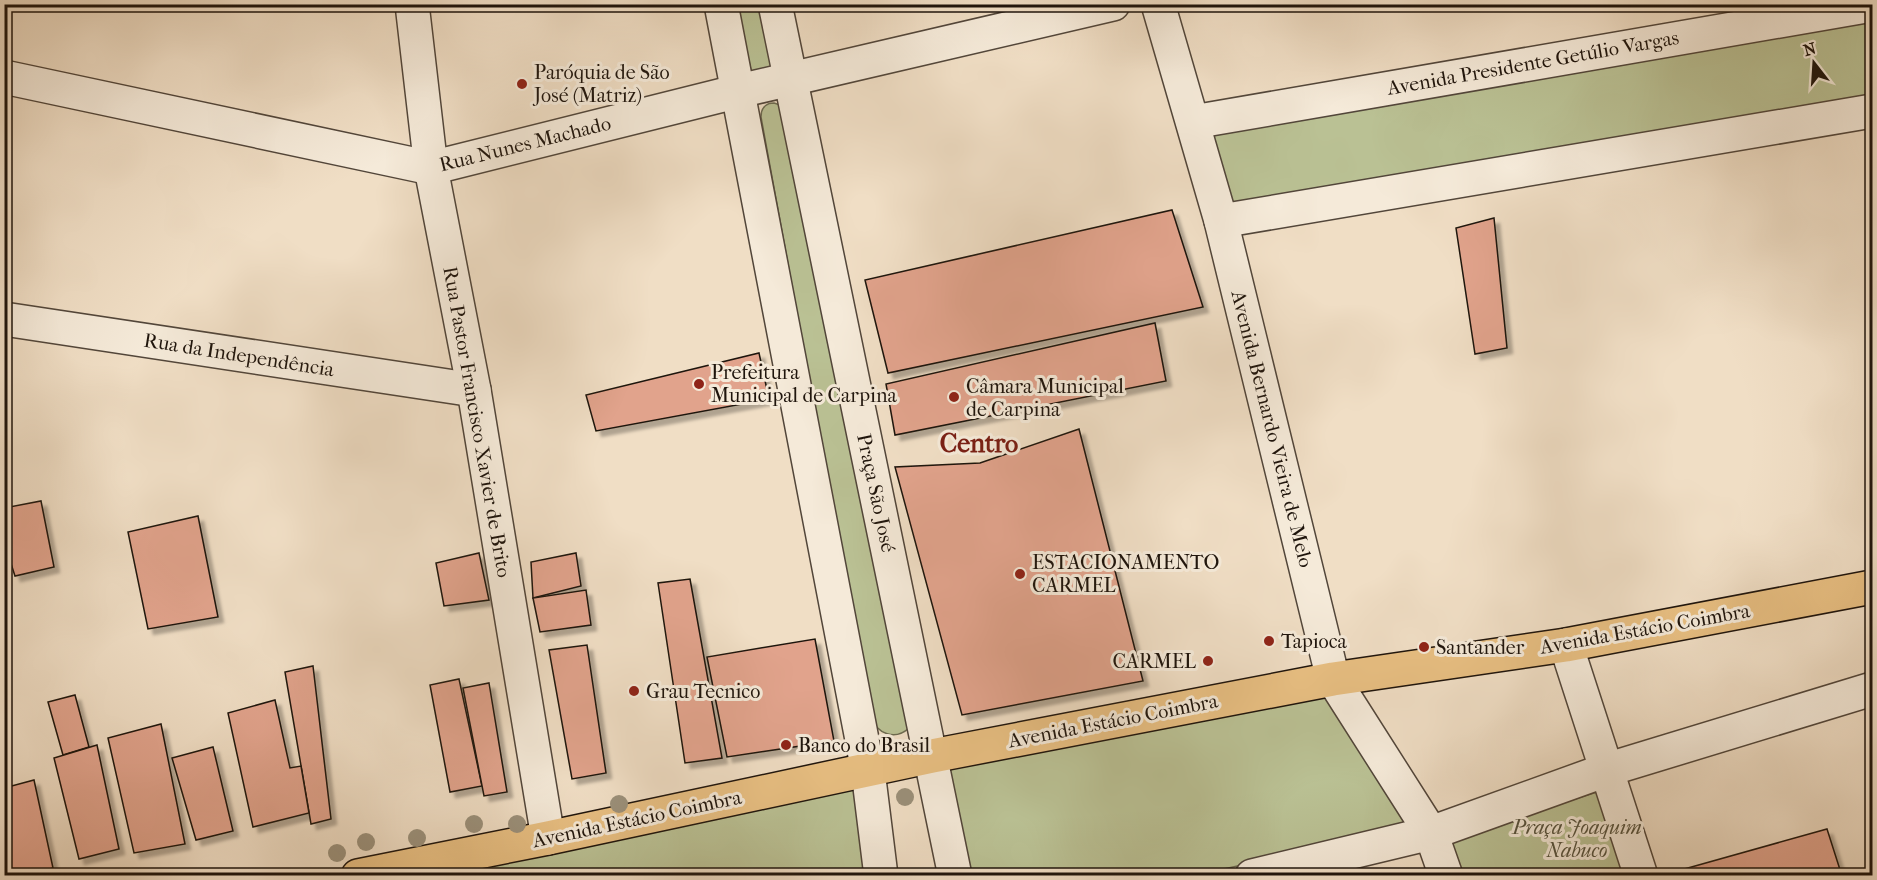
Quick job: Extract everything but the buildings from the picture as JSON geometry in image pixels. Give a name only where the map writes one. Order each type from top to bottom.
[{"type":"main road","name":"Avenida Estácio Coimbra","points":[[358,876],[932,756],[1333,679],[1566,645],[1872,587]]},
{"type":"street","name":"Rua Pastor Francisco Xavier de Brito","points":[[412,4],[431,168],[474,390],[548,838]]},
{"type":"street","name":"Rua Nunes Machado","points":[[4,77],[431,168],[739,92],[1113,4]]},
{"type":"street","name":"Avenida Bernardo Vieira de Melo","points":[[1158,4],[1221,221],[1333,679],[1431,833],[1446,876]]},
{"type":"street","name":"Avenida Presidente Getúlio Vargas","points":[[1193,122],[1872,4]]},
{"type":"street","name":"Praça São José","points":[[775,6],[956,876]]},
{"type":"street","points":[[775,6],[723,11],[868,771],[881,876]]},
{"type":"street","points":[[1221,221],[1872,111]]},
{"type":"street","name":"Rua da Independência","points":[[4,319],[474,390]]},
{"type":"street","points":[[1566,645],[1641,876]]},
{"type":"street","points":[[1252,876],[1431,833],[1606,770],[1872,689]]},
{"type":"green space","points":[[736,5],[763,5],[775,65],[754,73],[751,70]]},
{"type":"green space","points":[[1872,7],[1872,108],[1229,218],[1199,124]]},
{"type":"green space","points":[[774,103],[780,105],[909,728],[898,734],[892,735],[882,731],[871,717],[761,117],[764,107]]},
{"type":"green space","points":[[1328,690],[1416,827],[1196,875],[965,875],[945,765]]},
{"type":"green space","points":[[856,782],[867,876],[394,876]]},
{"type":"green space","name":"Praça Joaquim Nabuco","points":[[1600,791],[1629,875],[1463,875],[1450,839]]},
{"type":"place","name":"Paróquia de São José (Matriz)","points":[[522,84]]},
{"type":"place","name":"Prefeitura Municipal de Carpina","points":[[699,384]]},
{"type":"place","name":"Câmara Municipal de Carpina","points":[[954,397]]},
{"type":"place","name":"ESTACIONAMENTO CARMEL","points":[[1020,574]]},
{"type":"place","name":"Tapioca","points":[[1269,641]]},
{"type":"place","name":"Santander","points":[[1424,647]]},
{"type":"place","name":"CARMEL","points":[[1208,661]]},
{"type":"place","name":"Grau Tecnico","points":[[634,691]]},
{"type":"place","name":"Banco do Brasil","points":[[786,745]]},
{"type":"district","name":"Centro","points":[[979,443]]}]
